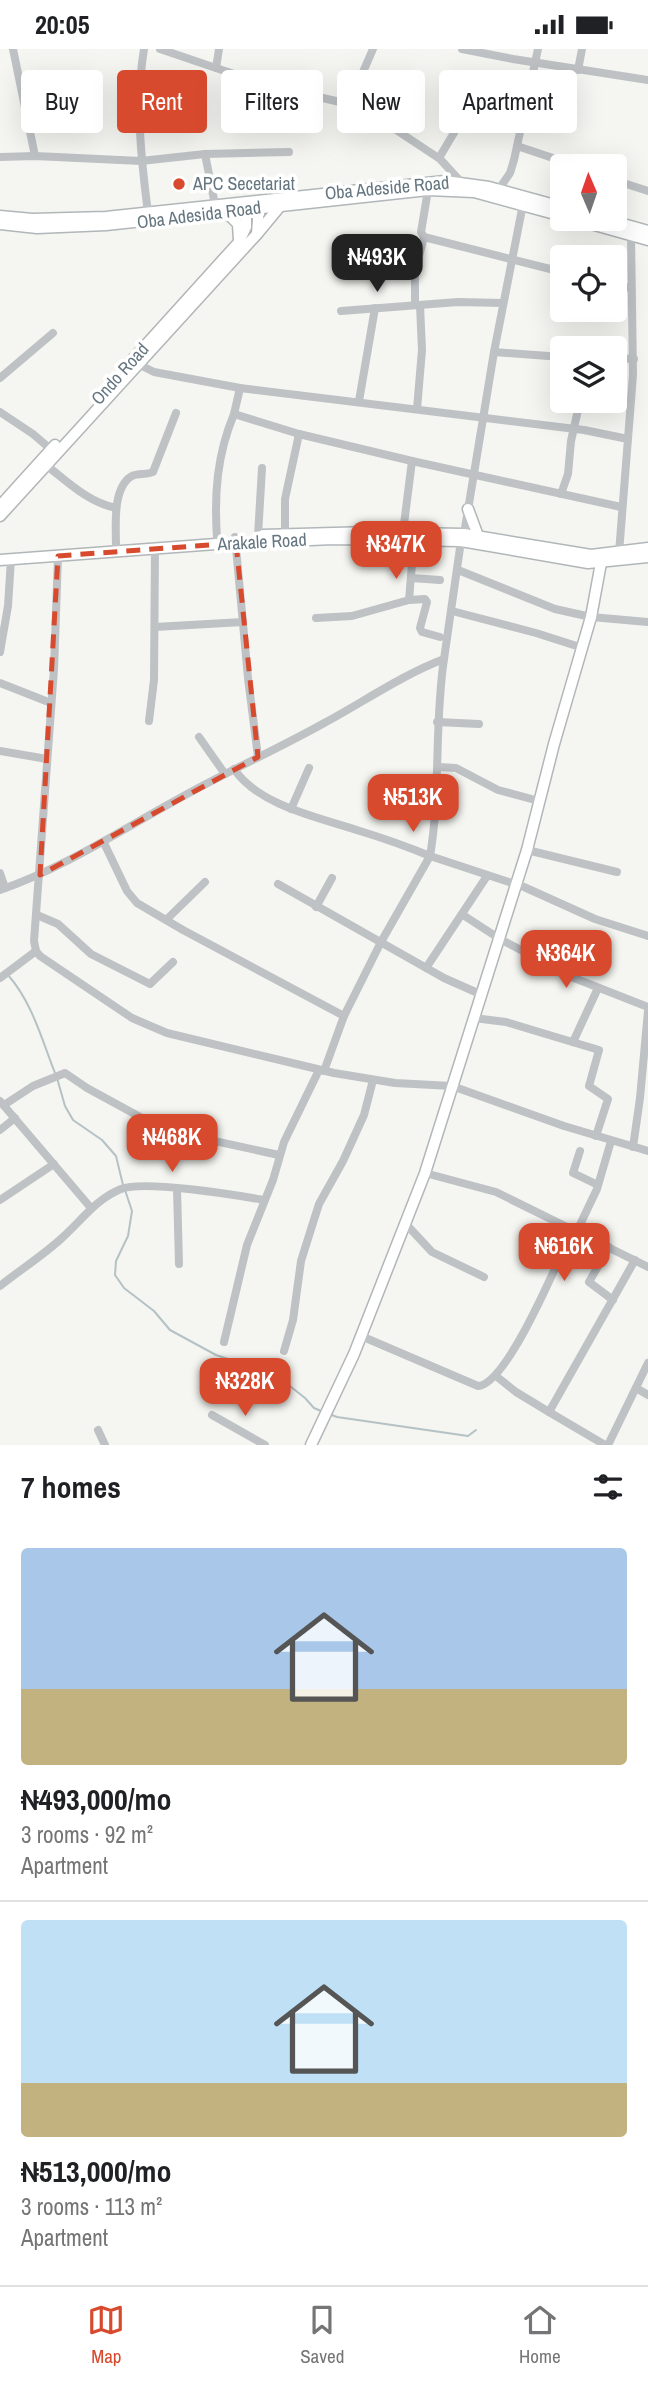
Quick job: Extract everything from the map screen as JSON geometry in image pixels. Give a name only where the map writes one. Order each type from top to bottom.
[{"type":"main road","name":"Oba Adeside Road","points":[[260,204],[368,192],[422,182],[461,182],[550,204]]},
{"type":"main road","name":"Oba Adesida Road","points":[[0,223],[37,228],[64,228],[150,221],[260,204],[281,205],[368,192],[428,190],[474,192],[550,212]]},
{"type":"main road","points":[[257,234],[260,204]]},
{"type":"main road","points":[[0,216],[58,220],[215,205],[246,206],[246,227],[239,242]]},
{"type":"main road","name":"Ondo Road","points":[[0,506],[237,256],[281,205]]},
{"type":"main road","points":[[225,211],[238,224],[239,242]]},
{"type":"main road","points":[[627,225],[648,231]]},
{"type":"main road","points":[[616,231],[648,240]]},
{"type":"main road","name":"Ondo Road","points":[[135,363],[239,242]]},
{"type":"main road","name":"Ondo Road","points":[[0,516],[46,465],[54,452]]},
{"type":"main road","points":[[468,509],[478,536]]},
{"type":"main road","name":"Arakale Road","points":[[0,554],[217,538],[235,540],[403,533],[462,537],[601,563],[648,557]]},
{"type":"main road","name":"Arakale Road","points":[[6,560],[155,549],[285,534],[414,539],[478,536],[535,551],[591,555],[648,548]]},
{"type":"main road","points":[[312,1445],[361,1336],[425,1173],[527,850],[591,617],[601,563]]},
{"type":"street","points":[[13,49],[36,156]]},
{"type":"street","points":[[144,49],[139,87],[141,161],[148,213]]},
{"type":"street","points":[[160,49],[270,86],[337,101]]},
{"type":"street","points":[[216,68],[219,49]]},
{"type":"street","points":[[364,70],[373,49]]},
{"type":"street","points":[[461,49],[648,80]]},
{"type":"street","points":[[534,70],[538,49]]},
{"type":"street","points":[[578,70],[582,49]]},
{"type":"street","points":[[402,133],[439,158],[461,182]]},
{"type":"street","points":[[439,158],[454,133]]},
{"type":"street","points":[[499,190],[510,173],[520,133]]},
{"type":"street","points":[[517,146],[550,157]]},
{"type":"street","points":[[0,157],[141,161],[205,154],[289,152]]},
{"type":"street","points":[[205,154],[215,205]]},
{"type":"street","points":[[510,173],[513,193]]},
{"type":"street","points":[[627,184],[648,191]]},
{"type":"street","points":[[417,409],[422,350],[415,271],[424,237],[421,232],[428,190]]},
{"type":"street","points":[[224,1342],[247,1245],[273,1180],[279,1155],[381,942],[430,856],[436,810],[437,722],[443,659],[494,352],[523,204]]},
{"type":"street","points":[[619,553],[634,359],[631,235]]},
{"type":"street","points":[[424,237],[550,269]]},
{"type":"street","points":[[627,287],[631,288]]},
{"type":"street","points":[[341,310],[503,303]]},
{"type":"street","points":[[359,401],[375,308]]},
{"type":"street","points":[[0,379],[53,333]]},
{"type":"street","points":[[494,352],[550,356]]},
{"type":"street","points":[[627,359],[634,359]]},
{"type":"street","points":[[135,363],[154,372],[240,388],[574,429],[628,439]]},
{"type":"street","points":[[217,538],[215,487],[221,452],[240,388]]},
{"type":"street","points":[[0,412],[54,452]]},
{"type":"street","points":[[116,545],[116,508],[124,485],[128,478],[153,472],[176,413]]},
{"type":"street","points":[[561,494],[568,474],[577,413]]},
{"type":"street","points":[[234,414],[299,434],[621,507]]},
{"type":"street","points":[[285,534],[285,499],[299,434]]},
{"type":"street","points":[[403,533],[412,461]]},
{"type":"street","points":[[46,465],[79,492],[102,505],[116,508]]},
{"type":"street","points":[[258,536],[262,468]]},
{"type":"street","points":[[409,600],[414,539]]},
{"type":"street","points":[[235,540],[258,757]]},
{"type":"street","points":[[149,721],[155,680],[155,549]]},
{"type":"street","points":[[58,556],[51,703],[34,941],[40,956],[109,1004],[151,1027],[321,1071],[373,1080],[452,1086],[611,1141],[648,1151]]},
{"type":"street","points":[[0,652],[8,606],[6,560]]},
{"type":"street","points":[[458,570],[544,605],[591,617],[648,622]]},
{"type":"street","points":[[411,578],[440,580]]},
{"type":"street","points":[[316,618],[360,615],[409,600],[425,599],[427,602],[420,628],[422,632],[440,637]]},
{"type":"street","points":[[452,611],[583,648]]},
{"type":"street","points":[[155,627],[243,621]]},
{"type":"street","points":[[0,873],[2,889],[40,874],[104,843],[234,769],[327,722],[402,678],[443,659]]},
{"type":"street","points":[[0,683],[51,703]]},
{"type":"street","points":[[437,722],[479,724]]},
{"type":"street","points":[[199,737],[225,774]]},
{"type":"street","points":[[0,751],[47,759]]},
{"type":"street","points":[[438,767],[456,768],[498,790],[539,801]]},
{"type":"street","points":[[291,809],[309,768]]},
{"type":"street","points":[[234,769],[238,776],[261,793],[291,809],[388,839],[524,887],[595,919],[648,936]]},
{"type":"street","points":[[104,843],[131,897],[166,920],[344,1016]]},
{"type":"street","points":[[527,850],[617,872]]},
{"type":"street","points":[[426,968],[487,876]]},
{"type":"street","points":[[316,907],[332,878]]},
{"type":"street","points":[[166,920],[205,882]]},
{"type":"street","points":[[278,884],[426,968],[480,995]]},
{"type":"street","points":[[37,915],[58,924],[100,959],[150,984],[173,963]]},
{"type":"street","points":[[463,915],[500,939],[574,978],[648,1009],[646,1063],[633,1147]]},
{"type":"street","points":[[0,978],[36,951]]},
{"type":"street","points":[[573,1042],[598,988]]},
{"type":"street","points":[[474,1018],[506,1021],[599,1050],[589,1086],[608,1099],[596,1136]]},
{"type":"street","points":[[91,1208],[2,1103],[57,1075],[67,1074],[164,1131],[279,1155]]},
{"type":"street","points":[[284,1351],[292,1327],[301,1261],[316,1215],[364,1115],[373,1080]]},
{"type":"street","points":[[0,1130],[15,1118]]},
{"type":"street","points":[[361,1336],[478,1386],[485,1385],[496,1376],[545,1293],[598,1185],[611,1141]]},
{"type":"street","points":[[580,1151],[573,1173],[598,1185]]},
{"type":"street","points":[[0,1200],[54,1164]]},
{"type":"street","points":[[425,1173],[496,1192],[648,1267]]},
{"type":"street","points":[[1,1284],[64,1236],[107,1195],[123,1188],[149,1186],[264,1200]]},
{"type":"street","points":[[177,1189],[179,1264]]},
{"type":"street","points":[[405,1223],[432,1252],[484,1277]]},
{"type":"street","points":[[609,1247],[589,1282],[613,1300]]},
{"type":"street","points":[[549,1412],[635,1260]]},
{"type":"street","points":[[496,1376],[516,1392],[607,1445],[648,1363]]},
{"type":"street","points":[[636,1388],[648,1395]]},
{"type":"street","points":[[212,1415],[265,1445]]},
{"type":"street","points":[[98,1430],[105,1445]]},
{"type":"highlighted area","points":[[236,543],[258,757],[40,875],[58,556]]},
{"type":"waterway","points":[[8,975],[30,1009],[55,1073]]},
{"type":"waterway","points":[[57,1078],[65,1106],[73,1120],[102,1140],[116,1156],[123,1185]]},
{"type":"waterway","points":[[125,1190],[132,1211],[128,1236],[116,1261],[115,1275],[124,1288],[154,1311],[170,1330],[216,1355],[276,1375],[321,1411]]},
{"type":"waterway","points":[[329,1414],[468,1436],[476,1430]]},
{"type":"place","name":"APC Secetariat","points":[[179,184]]}]
